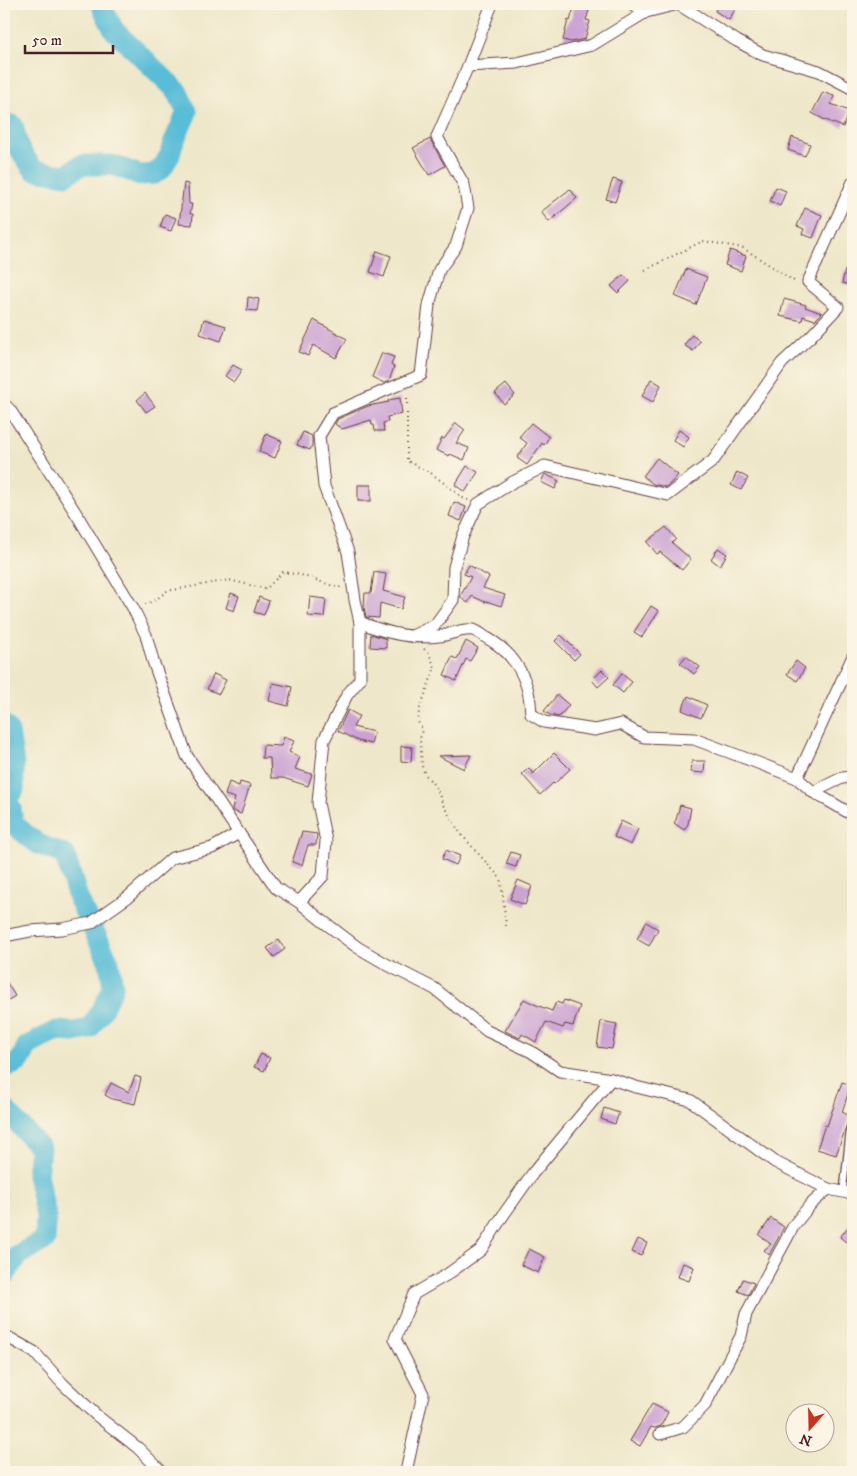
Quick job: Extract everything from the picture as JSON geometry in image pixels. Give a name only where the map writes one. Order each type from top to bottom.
[{"type":"street","points":[[299,902],[323,876],[326,841],[318,803],[324,740],[347,695],[360,679],[360,622],[348,552],[324,486],[319,436],[333,413],[422,375],[429,305],[439,270],[456,246],[468,208],[464,185],[437,137],[468,66],[492,4]]},
{"type":"street","points":[[632,4],[646,12]]},
{"type":"street","points":[[468,66],[517,63],[592,45],[646,12],[678,4],[737,41],[763,54],[818,71],[853,90]]},
{"type":"street","points":[[412,636],[436,625],[453,600],[454,567],[463,536],[478,504],[511,483],[545,466],[668,495],[713,461],[782,363],[838,307],[808,282],[853,182]]},
{"type":"street","points":[[4,404],[10,410],[67,499],[133,608],[146,635],[152,661],[187,756],[276,888],[299,902],[356,947],[388,966],[434,988],[487,1031],[530,1051],[560,1071],[611,1079],[690,1100],[775,1162],[828,1189],[848,1193]]},
{"type":"street","points":[[360,622],[371,627],[412,636],[441,636],[473,630],[494,642],[512,658],[524,678],[531,714],[544,722],[595,730],[621,724],[644,737],[694,739],[797,778],[814,792],[853,815]]},
{"type":"street","points":[[797,778],[853,656]]},
{"type":"street","points":[[814,792],[842,778],[853,777]]},
{"type":"street","points":[[4,936],[30,931],[62,929],[91,923],[128,897],[172,858],[212,848],[239,834]]},
{"type":"street","points":[[406,1472],[423,1394],[395,1339],[414,1294],[448,1274],[481,1250],[533,1173],[611,1079]]},
{"type":"street","points":[[660,1434],[683,1427],[705,1405],[741,1336],[746,1314],[794,1225],[810,1205],[828,1189]]},
{"type":"street","points":[[4,1335],[34,1352],[63,1384],[96,1415],[138,1448],[162,1472]]},
{"type":"lane","points":[[848,1193],[850,1126]]},
{"type":"path","points":[[645,270],[703,241],[743,248],[800,285],[808,282]]},
{"type":"path","points":[[406,381],[407,461],[431,473],[463,498],[478,504]]},
{"type":"path","points":[[133,608],[154,601],[168,591],[229,580],[266,589],[283,572],[301,575],[339,588],[352,580]]},
{"type":"path","points":[[412,636],[428,652],[435,667],[419,711],[418,722],[422,729],[420,739],[422,766],[425,774],[437,789],[443,805],[460,833],[500,878],[506,926]]},
{"type":"building","points":[[575,4],[591,4],[586,20],[590,21],[585,39],[571,42],[563,40],[568,20],[570,21]]},
{"type":"building","points":[[719,4],[738,4],[729,20],[715,11]]},
{"type":"building","points":[[823,92],[834,96],[831,104],[849,111],[843,127],[812,113]]},
{"type":"building","points":[[792,137],[810,144],[805,156],[788,150]]},
{"type":"building","points":[[430,139],[445,166],[429,175],[413,148]]},
{"type":"building","points":[[613,179],[622,182],[615,202],[606,199]]},
{"type":"building","points":[[184,183],[188,184],[189,204],[192,204],[190,214],[193,214],[192,225],[179,224]]},
{"type":"building","points":[[776,187],[786,191],[780,206],[770,201]]},
{"type":"building","points":[[570,189],[577,198],[549,222],[541,212]]},
{"type":"building","points":[[805,208],[822,215],[813,238],[802,234],[804,229],[797,226]]},
{"type":"building","points":[[165,214],[176,218],[171,231],[160,227]]},
{"type":"building","points":[[730,250],[746,256],[741,271],[725,265]]},
{"type":"building","points":[[377,251],[391,256],[384,277],[370,272]]},
{"type":"building","points":[[686,269],[707,277],[696,305],[675,296]]},
{"type":"building","points":[[845,270],[853,272],[853,286],[842,283]]},
{"type":"building","points":[[623,275],[630,281],[618,293],[611,286]]},
{"type":"building","points":[[248,297],[259,299],[257,311],[247,310]]},
{"type":"building","points":[[784,299],[806,305],[805,307],[822,313],[815,320],[803,316],[802,321],[780,316]]},
{"type":"building","points":[[204,319],[226,326],[221,341],[200,334]]},
{"type":"building","points":[[314,320],[347,339],[336,358],[313,345],[308,356],[299,352]]},
{"type":"building","points":[[692,335],[700,341],[693,351],[684,345]]},
{"type":"building","points":[[382,353],[394,357],[391,365],[394,367],[389,381],[384,383],[372,377]]},
{"type":"building","points":[[233,365],[242,370],[234,382],[225,376]]},
{"type":"building","points":[[651,379],[661,385],[653,402],[642,396]]},
{"type":"building","points":[[506,384],[515,395],[504,404],[495,393]]},
{"type":"building","points":[[145,393],[155,406],[146,412],[137,400]]},
{"type":"building","points":[[400,398],[402,414],[387,417],[388,422],[383,423],[384,431],[375,431],[371,420],[342,429],[335,424],[338,419],[368,406]]},
{"type":"building","points":[[456,423],[465,430],[456,443],[469,448],[464,460],[436,450],[442,438],[444,439]]},
{"type":"building","points":[[531,423],[549,437],[544,445],[542,443],[527,465],[517,458],[527,443],[519,437]]},
{"type":"building","points":[[679,430],[689,437],[683,447],[673,440]]},
{"type":"building","points":[[303,432],[312,436],[310,450],[297,445]]},
{"type":"building","points":[[266,434],[282,441],[275,458],[259,452]]},
{"type":"building","points":[[657,458],[678,475],[666,487],[653,484],[643,476]]},
{"type":"building","points":[[467,466],[478,472],[465,492],[455,485]]},
{"type":"building","points":[[737,472],[748,478],[741,490],[731,485]]},
{"type":"building","points":[[545,474],[559,481],[555,489],[541,482]]},
{"type":"building","points":[[358,485],[371,485],[371,501],[358,501]]},
{"type":"building","points":[[454,502],[466,507],[461,521],[449,516]]},
{"type":"building","points":[[666,527],[676,539],[672,543],[691,559],[682,570],[660,552],[657,554],[647,542]]},
{"type":"building","points":[[718,548],[727,554],[720,566],[711,559]]},
{"type":"building","points":[[469,565],[489,577],[483,588],[505,595],[501,606],[472,596],[468,603],[461,598],[471,577],[464,574]]},
{"type":"building","points":[[374,572],[386,574],[383,591],[405,597],[401,609],[380,603],[379,618],[366,617],[364,607],[365,593],[371,593]]},
{"type":"building","points":[[231,593],[239,596],[234,611],[226,608]]},
{"type":"building","points":[[259,597],[269,601],[264,615],[254,612]]},
{"type":"building","points":[[310,597],[326,599],[324,617],[308,616]]},
{"type":"building","points":[[651,606],[659,611],[642,637],[634,632]]},
{"type":"building","points":[[371,634],[386,639],[386,648],[370,647]]},
{"type":"building","points":[[561,635],[580,654],[574,660],[555,641]]},
{"type":"building","points":[[466,641],[478,648],[470,661],[466,659],[456,681],[444,675],[452,657],[457,659]]},
{"type":"building","points":[[686,656],[700,667],[694,674],[680,663]]},
{"type":"building","points":[[796,661],[805,668],[797,681],[787,674]]},
{"type":"building","points":[[602,670],[609,677],[598,687],[592,680]]},
{"type":"building","points":[[214,674],[226,680],[219,694],[207,689]]},
{"type":"building","points":[[622,674],[632,682],[623,693],[613,685]]},
{"type":"building","points":[[273,683],[292,687],[288,706],[269,701]]},
{"type":"building","points":[[557,695],[569,705],[559,717],[544,711]]},
{"type":"building","points":[[688,696],[707,705],[701,718],[682,710]]},
{"type":"building","points":[[348,710],[359,716],[353,727],[374,732],[371,744],[358,741],[338,731]]},
{"type":"building","points":[[284,737],[294,741],[289,752],[300,757],[295,769],[312,774],[308,786],[283,778],[271,778],[270,758],[262,758],[263,745],[281,746]]},
{"type":"building","points":[[401,746],[412,747],[411,762],[401,761]]},
{"type":"building","points":[[554,753],[570,769],[540,795],[522,774],[529,768],[533,774]]},
{"type":"building","points":[[471,755],[464,769],[438,756]]},
{"type":"building","points":[[692,761],[705,761],[704,773],[691,772]]},
{"type":"building","points":[[229,782],[239,786],[240,782],[250,785],[241,814],[232,809],[235,798],[225,795]]},
{"type":"building","points":[[680,805],[691,808],[688,824],[684,830],[674,823]]},
{"type":"building","points":[[621,821],[638,829],[631,845],[614,837]]},
{"type":"building","points":[[302,832],[317,834],[316,845],[308,845],[302,865],[292,862]]},
{"type":"building","points":[[446,850],[460,856],[456,865],[442,859]]},
{"type":"building","points":[[511,852],[520,855],[516,867],[506,864]]},
{"type":"building","points":[[518,880],[532,886],[525,905],[510,899]]},
{"type":"building","points":[[646,922],[658,929],[649,946],[637,939]]},
{"type":"building","points":[[278,940],[285,949],[274,957],[267,948]]},
{"type":"building","points":[[4,978],[15,996],[7,1001],[4,996]]},
{"type":"building","points":[[524,999],[552,1011],[556,1002],[562,1004],[564,1000],[580,1006],[573,1026],[565,1024],[563,1028],[546,1022],[536,1042],[522,1034],[520,1038],[505,1031]]},
{"type":"building","points":[[601,1021],[617,1024],[612,1049],[597,1047]]},
{"type":"building","points":[[261,1054],[270,1058],[264,1071],[254,1067]]},
{"type":"building","points":[[135,1076],[141,1078],[135,1104],[112,1099],[105,1095],[111,1083],[129,1092]]},
{"type":"building","points":[[842,1082],[851,1085],[842,1112],[850,1116],[836,1155],[817,1149]]},
{"type":"building","points":[[604,1108],[619,1113],[615,1124],[601,1119]]},
{"type":"building","points":[[771,1218],[784,1227],[769,1255],[764,1250],[771,1244],[759,1235]]},
{"type":"building","points":[[853,1221],[853,1248],[840,1237]]},
{"type":"building","points":[[638,1239],[647,1243],[641,1256],[632,1252]]},
{"type":"building","points":[[529,1249],[545,1257],[538,1273],[521,1265]]},
{"type":"building","points":[[683,1263],[694,1267],[689,1281],[678,1277]]},
{"type":"building","points":[[743,1279],[754,1283],[748,1295],[738,1291]]},
{"type":"building","points":[[652,1404],[668,1412],[661,1426],[651,1427],[640,1446],[630,1441]]},
{"type":"waterway","points":[[4,125],[13,125],[19,149],[34,170],[66,175],[81,165],[113,165],[140,175],[154,174],[162,168],[170,155],[187,112],[177,91],[114,30],[102,4]]},
{"type":"waterway","points":[[4,725],[9,732],[14,765],[14,790],[6,799],[11,808],[13,824],[38,844],[65,855],[78,898],[109,962],[113,987],[101,1012],[89,1029],[74,1032],[56,1031],[27,1046],[19,1061],[4,1067]]},
{"type":"waterway","points":[[4,1108],[40,1148],[37,1175],[46,1216],[45,1240],[18,1255],[4,1277]]}]
